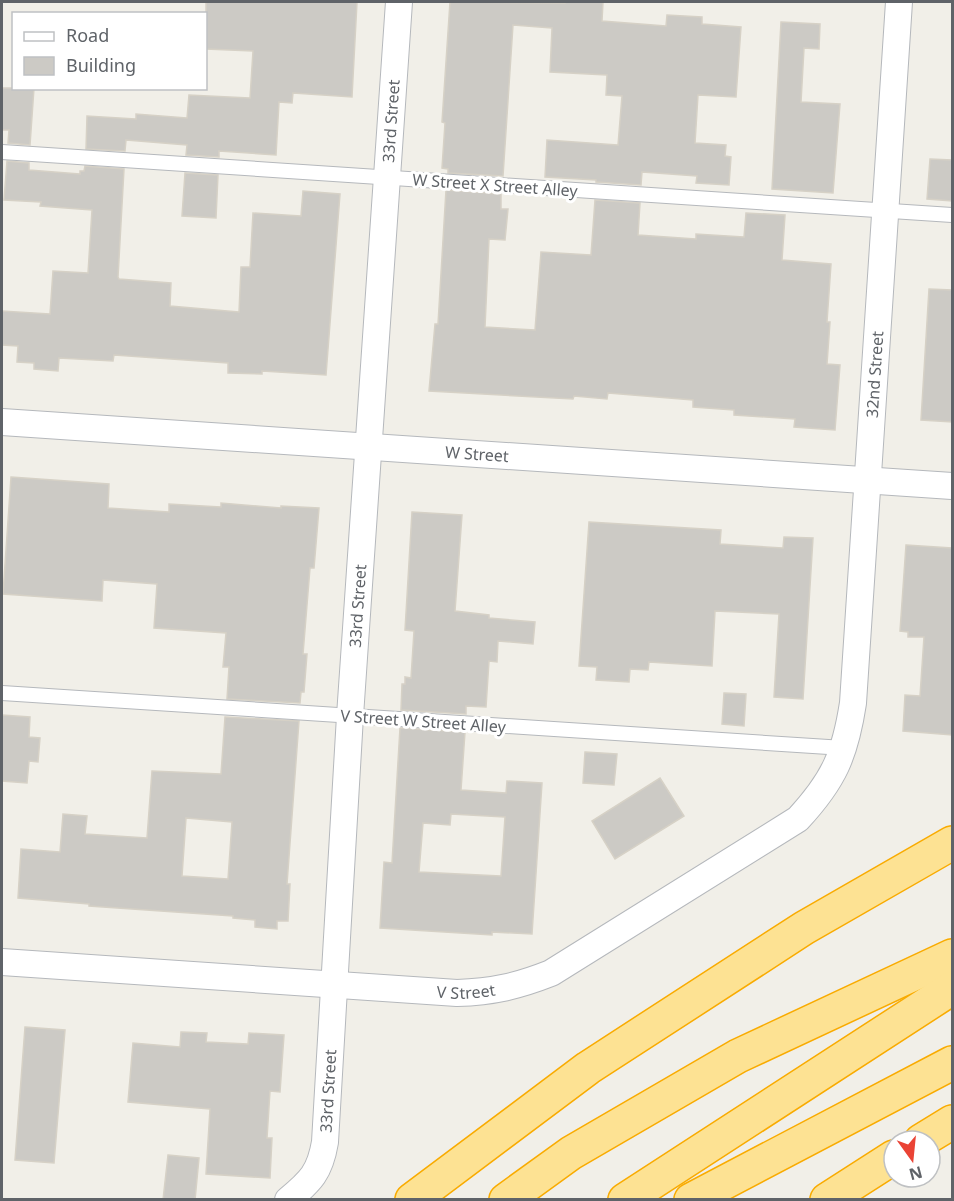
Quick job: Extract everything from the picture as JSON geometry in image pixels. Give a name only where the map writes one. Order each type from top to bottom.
[{"type":"highway","points":[[412,1200],[588,1068],[804,928],[952,843]]},
{"type":"highway","points":[[506,1200],[571,1153],[738,1056],[952,956]]},
{"type":"highway","points":[[625,1200],[952,988]]},
{"type":"highway","points":[[691,1200],[952,1063]]},
{"type":"highway","points":[[827,1200],[882,1165]]},
{"type":"street","name":"33rd Street","points":[[288,1200],[309,1183],[322,1159],[325,1143],[350,716],[399,2]]},
{"type":"street","name":"32nd Street","points":[[844,748],[853,703],[899,2]]},
{"type":"street","name":"W Street","points":[[2,422],[952,486]]},
{"type":"street","name":"V Street","points":[[2,962],[457,993],[477,993],[517,986],[551,973],[798,819],[818,798],[834,774],[844,748]]},
{"type":"lane","name":"W Street X Street Alley","points":[[2,152],[952,215]]},
{"type":"lane","name":"V Street W Street Alley","points":[[2,693],[844,748]]},
{"type":"building","points":[[206,2],[357,2],[352,97],[293,93],[292,103],[279,102],[276,155],[219,151],[219,157],[186,155],[187,145],[126,140],[125,151],[86,149],[87,116],[136,119],[136,114],[187,118],[189,95],[250,98],[253,51],[207,49]]},
{"type":"building","points":[[450,2],[603,2],[602,21],[666,26],[667,15],[702,17],[702,24],[741,27],[736,97],[698,95],[695,143],[726,145],[725,156],[731,157],[729,185],[696,183],[697,176],[642,172],[641,185],[545,177],[547,140],[618,145],[622,96],[606,95],[607,75],[550,72],[552,28],[513,25],[503,176],[448,173],[448,169],[442,168],[445,123],[442,122]]},
{"type":"building","points":[[781,22],[820,24],[819,49],[804,48],[801,102],[840,104],[833,193],[772,189]]},
{"type":"building","points":[[2,88],[34,90],[30,145],[8,143],[9,130],[2,130]]},
{"type":"building","points":[[930,159],[952,160],[952,201],[927,199]]},
{"type":"building","points":[[7,161],[29,163],[29,170],[80,174],[80,171],[84,171],[85,166],[124,169],[118,277],[119,279],[171,283],[170,306],[239,312],[241,267],[250,267],[253,213],[301,216],[303,191],[340,194],[326,375],[262,371],[262,374],[228,373],[228,363],[114,355],[113,361],[59,358],[58,371],[34,369],[34,363],[17,362],[18,346],[2,345],[2,311],[50,314],[53,271],[88,273],[92,210],[40,206],[41,202],[4,200]]},
{"type":"building","points":[[185,173],[218,175],[216,218],[182,216]]},
{"type":"building","points":[[446,190],[501,194],[501,209],[508,209],[505,240],[489,239],[485,327],[535,330],[541,252],[591,255],[595,200],[640,203],[638,235],[696,239],[696,234],[744,237],[746,213],[785,215],[782,260],[831,264],[827,364],[840,365],[835,430],[794,427],[795,419],[734,415],[734,410],[693,407],[693,400],[608,393],[607,399],[574,396],[573,399],[429,391],[435,324],[438,324]]},
{"type":"building","points":[[929,289],[952,290],[952,422],[921,420]]},
{"type":"building","points":[[11,477],[109,484],[108,508],[169,512],[169,504],[221,507],[221,503],[281,508],[281,506],[319,508],[314,568],[310,568],[303,654],[307,654],[304,692],[301,692],[300,703],[227,699],[229,667],[223,667],[226,633],[154,628],[157,584],[103,580],[102,601],[3,594]]},
{"type":"building","points":[[412,512],[462,515],[455,611],[489,615],[489,618],[535,622],[533,644],[498,641],[497,662],[489,661],[486,707],[466,706],[466,714],[401,710],[402,684],[405,684],[405,677],[411,678],[414,631],[405,630]]},
{"type":"building","points":[[589,522],[721,530],[720,544],[783,548],[784,537],[813,538],[803,699],[774,697],[779,614],[715,611],[712,666],[649,662],[648,670],[630,669],[629,682],[596,680],[597,667],[579,666]]},
{"type":"building","points":[[906,545],[952,548],[952,735],[903,731],[905,695],[920,696],[924,637],[908,637],[908,632],[900,631]]},
{"type":"building","points":[[724,693],[746,694],[744,726],[722,724]]},
{"type":"building","points":[[2,715],[30,717],[29,737],[40,738],[38,762],[29,761],[27,783],[2,781]]},
{"type":"building","points":[[225,717],[299,721],[287,884],[290,884],[288,921],[277,921],[277,929],[255,927],[255,920],[233,918],[233,916],[89,906],[89,904],[18,898],[21,849],[60,852],[63,814],[87,816],[85,834],[147,838],[152,771],[221,774]],"holes":[[[186,818],[232,822],[228,879],[182,876]]]},
{"type":"building","points":[[400,728],[465,732],[461,790],[506,793],[507,781],[542,783],[532,934],[492,932],[492,935],[380,928],[384,862],[392,863]],"holes":[[[451,814],[505,817],[501,876],[419,872],[423,823],[450,825]]]},
{"type":"building","points":[[585,752],[617,754],[614,785],[583,783]]},
{"type":"building","points":[[660,778],[684,816],[615,859],[592,821]]},
{"type":"building","points":[[25,1027],[65,1030],[54,1163],[15,1160]]},
{"type":"building","points":[[181,1032],[207,1033],[206,1042],[248,1044],[249,1033],[284,1035],[280,1092],[270,1091],[267,1138],[272,1138],[270,1178],[206,1174],[210,1109],[128,1102],[133,1043],[180,1047]]},
{"type":"building","points":[[168,1155],[199,1158],[195,1200],[163,1200]]}]
